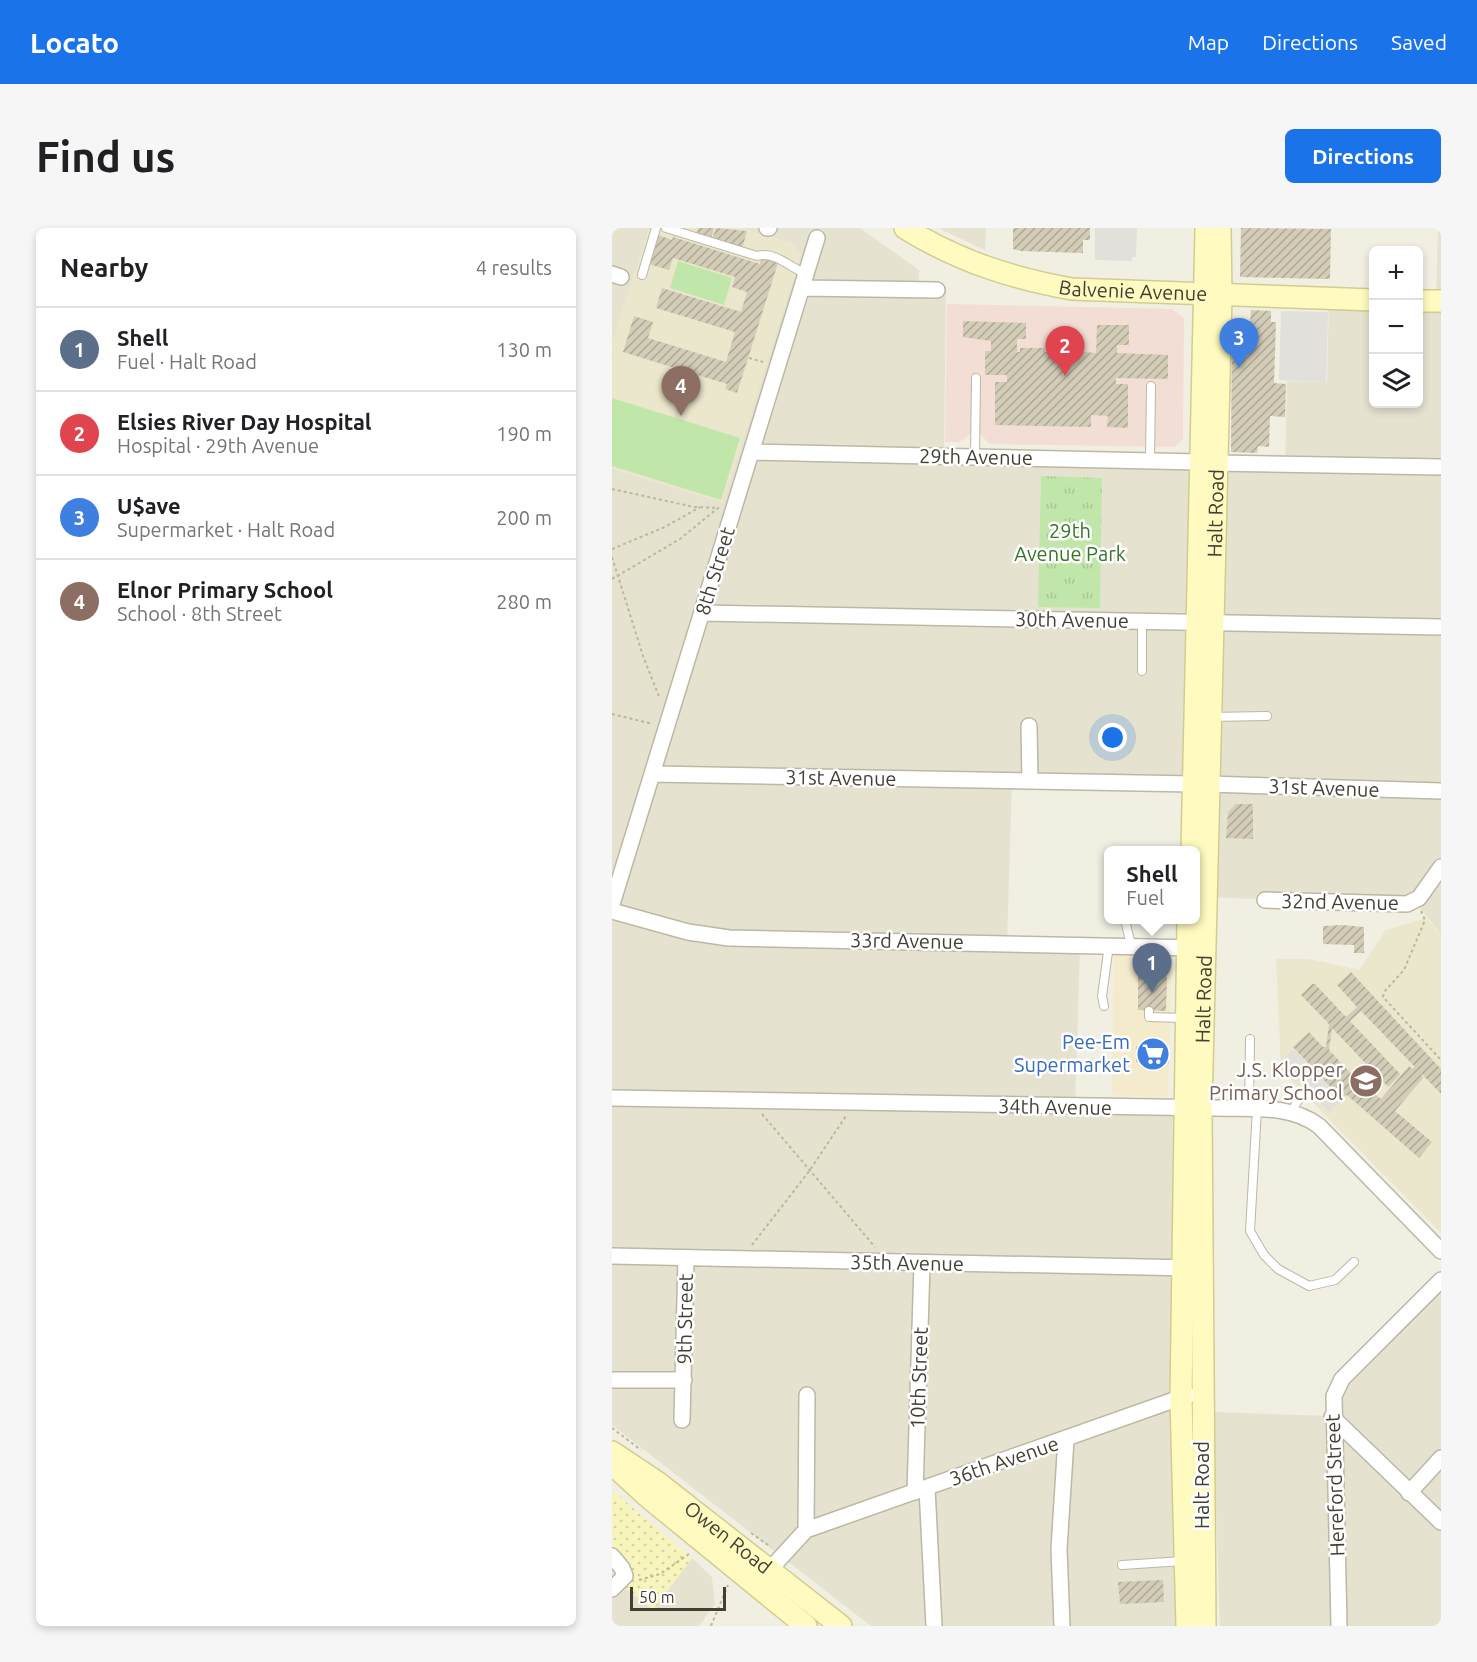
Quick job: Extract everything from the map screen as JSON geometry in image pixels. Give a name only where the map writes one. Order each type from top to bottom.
[{"type":"street","name":"Balvenie Avenue","points":[[905,228],[954,256],[1024,280],[1072,289],[1213,295],[1305,303],[1369,300]]},
{"type":"street","name":"Halt Road","points":[[1206,228],[1213,295]]},
{"type":"street","name":"Halt Road","points":[[1199,846],[1213,295],[1220,228]]},
{"type":"street","name":"8th Street","points":[[612,904],[817,238]]},
{"type":"street","points":[[804,281],[937,290]]},
{"type":"street","points":[[1423,301],[1441,302]]},
{"type":"street","name":"29th Avenue","points":[[752,452],[1441,467]]},
{"type":"street","name":"30th Avenue","points":[[702,613],[1441,627]]},
{"type":"street","name":"Halt Road","points":[[1193,846],[1210,717],[1204,622]]},
{"type":"street","points":[[1029,726],[1030,782]]},
{"type":"street","name":"31st Avenue","points":[[653,774],[1201,784],[1441,791]]},
{"type":"street","points":[[1414,902],[1441,867]]},
{"type":"street","name":"32nd Avenue","points":[[1265,900],[1402,904],[1414,902]]},
{"type":"street","name":"33rd Avenue","points":[[612,911],[688,932],[729,938],[1196,948]]},
{"type":"street","name":"Halt Road","points":[[1189,924],[1196,948],[1185,1018],[1193,1108]]},
{"type":"street","name":"Halt Road","points":[[1187,1626],[1181,1398],[1192,1268],[1197,924]]},
{"type":"street","name":"34th Avenue","points":[[612,1098],[1253,1109],[1291,1112],[1306,1116],[1319,1126],[1441,1251]]},
{"type":"street","name":"35th Avenue","points":[[612,1256],[1192,1268]]},
{"type":"street","name":"9th Street","points":[[682,1420],[686,1258]]},
{"type":"street","name":"10th Street","points":[[922,1264],[921,1490],[934,1626]]},
{"type":"street","name":"Halt Road","points":[[1192,1268],[1202,1391],[1205,1626]]},
{"type":"street","name":"Hereford Street","points":[[1339,1626],[1332,1417],[1334,1396],[1342,1379],[1441,1280]]},
{"type":"street","name":"9th Street","points":[[612,1380],[684,1380]]},
{"type":"street","name":"36th Avenue","points":[[756,1586],[806,1530],[1202,1391]]},
{"type":"street","points":[[806,1530],[807,1395]]},
{"type":"street","points":[[1332,1417],[1441,1522]]},
{"type":"street","points":[[1062,1626],[1059,1549],[1066,1439]]},
{"type":"street","name":"Owen Road","points":[[612,1452],[657,1482],[841,1626]]},
{"type":"street","points":[[1409,1493],[1441,1458]]},
{"type":"street","name":"Owen Road","points":[[612,1464],[648,1497],[807,1626]]},
{"type":"street","points":[[612,1556],[622,1568],[625,1576],[612,1590]]},
{"type":"lane","points":[[642,275],[656,228]]},
{"type":"lane","points":[[666,228],[757,256],[778,258],[804,281]]},
{"type":"lane","points":[[975,457],[976,378]]},
{"type":"lane","points":[[1150,461],[1151,386]]},
{"type":"lane","points":[[1142,621],[1142,671]]},
{"type":"lane","points":[[1210,717],[1267,716]]},
{"type":"lane","points":[[1126,924],[1131,945]]},
{"type":"lane","points":[[1104,1006],[1102,996],[1109,945]]},
{"type":"lane","points":[[1150,976],[1151,946]]},
{"type":"lane","points":[[1149,1011],[1149,1017],[1154,1019],[1185,1018]]},
{"type":"lane","points":[[1250,1039],[1253,1109],[1249,1226],[1256,1244],[1278,1269],[1309,1286],[1335,1280],[1354,1262]]},
{"type":"lane","points":[[1291,1112],[1303,1092]]},
{"type":"lane","points":[[1122,1565],[1184,1561]]},
{"type":"path","points":[[749,358],[765,363]]},
{"type":"path","points":[[612,489],[700,507],[728,507]]},
{"type":"path","points":[[612,549],[665,527],[700,507]]},
{"type":"path","points":[[612,579],[680,539],[718,508]]},
{"type":"path","points":[[612,557],[643,656],[662,704]]},
{"type":"path","points":[[612,714],[659,727]]},
{"type":"path","points":[[1414,902],[1425,920],[1404,970],[1384,992],[1383,997],[1441,1060]]},
{"type":"path","points":[[757,1101],[759,1110],[880,1253],[880,1263]]},
{"type":"path","points":[[753,1259],[752,1244],[810,1170],[848,1114],[849,1102]]},
{"type":"path","points":[[625,1576],[640,1580],[650,1577],[690,1553]]},
{"type":"path","points":[[711,1626],[729,1586]]},
{"type":"shaded area","points":[[612,228],[860,228],[919,270],[919,289],[946,289],[944,457],[1199,463],[1192,785],[1012,782],[1007,944],[1080,945],[1075,1108],[1184,1110],[1186,1626],[871,1626],[612,1425]]},
{"type":"shaded area","points":[[649,228],[743,228],[792,243],[801,255],[723,503],[612,469],[612,363],[614,355],[612,354],[612,342]]},
{"type":"shaded area","points":[[942,228],[986,228],[985,250],[942,230]]},
{"type":"shaded area","points":[[1095,228],[1137,228],[1136,257],[1132,257],[1132,261],[1095,260]]},
{"type":"shaded area","points":[[1438,228],[1441,228],[1441,934],[1415,902],[1402,905],[1208,897],[1217,463],[1285,465],[1287,381],[1327,382],[1329,298],[1369,299],[1369,408],[1423,408],[1423,299],[1436,300]]},
{"type":"shaded area","points":[[947,304],[1172,309],[1184,318],[1183,439],[1175,447],[989,444],[981,434],[970,434],[960,442],[945,442]]},
{"type":"shaded area","points":[[1281,311],[1328,312],[1326,382],[1279,380]]},
{"type":"shaded area","name":"J.S. Klopper Primary School","points":[[1426,918],[1441,934],[1441,1233],[1281,1070],[1276,959],[1310,959],[1359,970],[1386,930]]},
{"type":"shaded area","points":[[1114,951],[1172,955],[1168,1097],[1112,1095]]},
{"type":"shaded area","points":[[1294,1049],[1342,1099],[1329,1112],[1281,1061]]},
{"type":"shaded area","points":[[1441,1279],[1441,1626],[1220,1626],[1213,1412],[1331,1416],[1342,1379]]},
{"type":"shaded area","points":[[612,1555],[620,1584],[653,1609],[692,1558],[712,1577],[715,1604],[699,1626],[612,1626]]},
{"type":"green space","points":[[678,261],[732,278],[724,305],[670,288]]},
{"type":"green space","points":[[612,398],[740,438],[721,500],[612,466]]},
{"type":"green space","name":"29th Avenue Park","points":[[1041,476],[1102,478],[1100,608],[1038,607]]},
{"type":"sand","points":[[612,1490],[692,1558],[653,1610],[625,1588],[629,1583],[624,1560],[612,1546]]},
{"type":"building","points":[[698,228],[714,228],[711,239],[696,235]]},
{"type":"building","points":[[716,228],[747,231],[742,249],[712,239]]},
{"type":"building","points":[[1013,228],[1090,228],[1090,240],[1083,240],[1083,253],[1021,251],[1013,249]]},
{"type":"building","points":[[1241,228],[1331,229],[1330,279],[1240,277]]},
{"type":"building","points":[[658,235],[672,240],[673,237],[760,264],[761,258],[778,263],[737,393],[725,389],[727,384],[623,352],[634,316],[653,322],[648,338],[726,362],[735,332],[656,308],[662,288],[741,312],[747,292],[732,287],[735,277],[673,258],[669,270],[649,264]]},
{"type":"building","points":[[1251,310],[1271,311],[1271,322],[1276,322],[1274,383],[1286,384],[1285,417],[1270,416],[1269,447],[1258,446],[1257,453],[1231,452],[1232,328],[1238,324],[1250,324]]},
{"type":"building","points":[[963,321],[1026,323],[1026,339],[1017,339],[1017,352],[1020,352],[1020,348],[1045,348],[1045,352],[1055,352],[1055,349],[1096,353],[1097,325],[1129,325],[1129,345],[1117,345],[1117,353],[1168,355],[1168,379],[1116,378],[1116,384],[1128,384],[1128,428],[1107,427],[1108,416],[1091,415],[1091,427],[995,425],[995,382],[1007,382],[1007,375],[985,375],[985,351],[991,351],[991,341],[963,337]]},
{"type":"building","points":[[1236,804],[1253,804],[1253,839],[1226,838],[1228,812]]},
{"type":"building","points":[[1323,926],[1364,927],[1364,953],[1354,953],[1354,945],[1323,944]]},
{"type":"building","points":[[1351,972],[1441,1069],[1441,1094],[1421,1073],[1423,1078],[1395,1111],[1432,1142],[1419,1158],[1347,1095],[1340,1097],[1293,1047],[1309,1032],[1323,1047],[1326,1047],[1329,1024],[1301,995],[1312,984],[1315,984],[1346,1017],[1357,1007],[1337,985]],"holes":[[[1361,1011],[1415,1067],[1412,1069],[1409,1066],[1381,1099],[1359,1082],[1329,1050],[1332,1028],[1388,1087],[1400,1074],[1350,1021]]]},
{"type":"building","points":[[1138,976],[1167,977],[1166,1011],[1138,1010]]},
{"type":"building","name":"Pee-Em Supermarket","points":[[1136,1046],[1169,1047],[1169,1063],[1136,1062]]},
{"type":"building","points":[[1163,1580],[1164,1602],[1120,1604],[1118,1582]]},
{"type":"place","name":"U$ave","points":[[1239,368]]},
{"type":"place","name":"Elsies River Day Hospital","points":[[1065,376]]},
{"type":"place","name":"Elnor Primary School","points":[[681,416]]},
{"type":"place","name":"Shell","points":[[1152,993]]},
{"type":"place","name":"Pee-Em Supermarket","points":[[1153,1054]]},
{"type":"place","name":"J.S. Klopper Primary School","points":[[1366,1081]]}]
